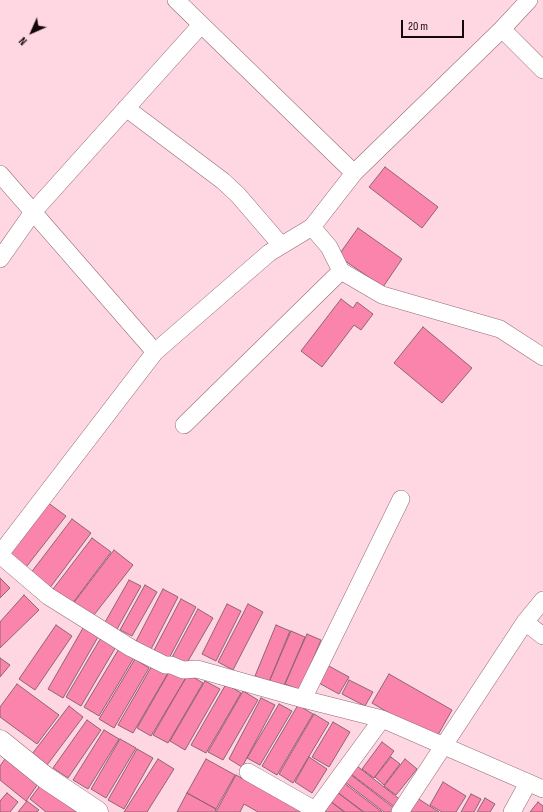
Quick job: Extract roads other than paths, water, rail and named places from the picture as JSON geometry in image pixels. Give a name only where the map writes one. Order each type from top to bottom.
[{"type":"main road","points":[[0,741],[46,778],[97,812]]},
{"type":"street","points":[[176,0],[354,173]]},
{"type":"street","points":[[512,812],[535,786],[382,719],[303,699],[197,669],[183,670],[171,665],[165,665],[120,641],[48,596],[0,555],[155,352],[269,253],[312,227],[354,173],[502,29],[529,0]]},
{"type":"street","points":[[0,259],[33,212],[201,25]]},
{"type":"street","points":[[502,29],[543,70]]},
{"type":"street","points":[[126,108],[223,181],[238,195],[282,245]]},
{"type":"street","points":[[0,174],[155,352]]},
{"type":"street","points":[[312,227],[329,247],[341,271],[382,295],[500,329],[543,356]]},
{"type":"street","points":[[184,425],[341,271]]},
{"type":"street","points":[[303,699],[401,499]]},
{"type":"street","points":[[400,812],[525,622],[543,600]]},
{"type":"street","points":[[525,622],[543,636]]},
{"type":"street","points":[[248,772],[314,811],[382,719]]}]
